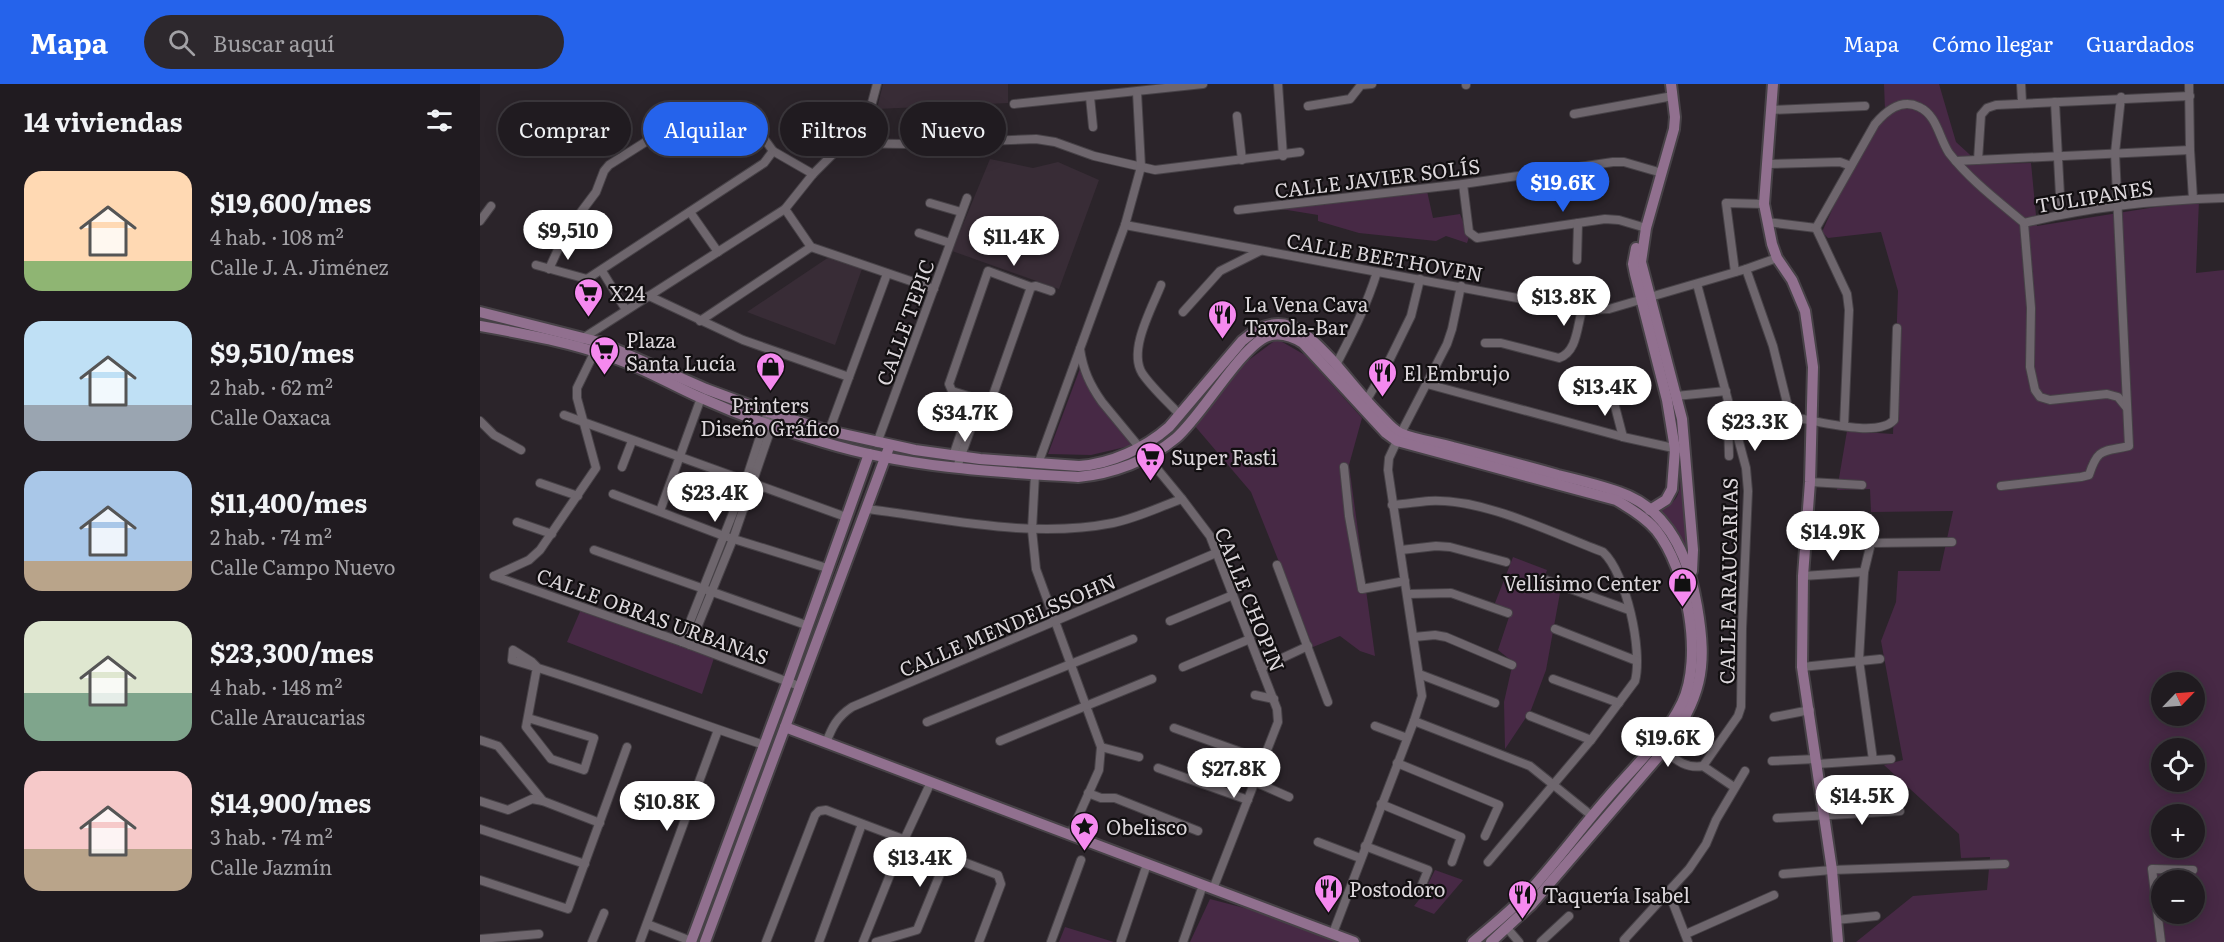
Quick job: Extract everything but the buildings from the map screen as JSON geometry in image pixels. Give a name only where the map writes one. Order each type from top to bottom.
[{"type":"main road","points":[[1671,84],[1674,129],[1646,228],[1641,262],[1667,400],[1680,450],[1693,550],[1692,577]]},
{"type":"main road","points":[[1773,84],[1764,204],[1777,258],[1796,288],[1805,311],[1813,367],[1810,482],[1803,576],[1802,667],[1832,870],[1838,942]]},
{"type":"main road","points":[[1646,298],[1682,420],[1680,450],[1672,489],[1666,500],[1650,510]]},
{"type":"main road","points":[[480,312],[585,337],[620,360],[701,398],[770,419],[957,460],[1036,469],[1091,465],[1163,448],[1186,428],[1259,341],[1279,334],[1291,336],[1303,343],[1386,433],[1580,486],[1621,492],[1650,510],[1665,524],[1677,543],[1692,577],[1701,629],[1700,685],[1683,723],[1664,750],[1553,872],[1473,942]]},
{"type":"main road","points":[[1144,452],[1180,415],[1242,341],[1263,326],[1276,324],[1289,325],[1311,337],[1399,437]]},
{"type":"main road","points":[[480,326],[571,346],[597,346],[706,389],[823,442],[886,457],[957,460]]},
{"type":"main road","points":[[705,942],[890,446]]},
{"type":"main road","points":[[691,941],[788,681],[806,625],[869,454]]},
{"type":"main road","points":[[1491,942],[1532,904],[1592,816],[1675,717],[1689,682],[1693,661],[1690,630],[1681,581],[1668,549],[1656,530],[1642,517],[1616,501],[1580,486]]},
{"type":"main road","points":[[785,727],[1354,942]]},
{"type":"street","points":[[872,102],[877,84]]},
{"type":"street","points":[[1014,104],[1203,84]]},
{"type":"street","points":[[1278,84],[1283,156]]},
{"type":"street","points":[[1308,106],[1350,99],[1361,85],[1372,84]]},
{"type":"street","points":[[2021,84],[2022,102]]},
{"type":"street","points":[[2189,84],[2193,199]]},
{"type":"street","points":[[1070,835],[1099,770],[1101,747],[1036,568],[1032,530],[1036,469],[1125,225],[1141,167],[1137,92]]},
{"type":"street","points":[[1574,114],[1673,96]]},
{"type":"street","points":[[1978,160],[1981,115],[1987,108],[1996,105],[2190,96]]},
{"type":"street","points":[[1090,97],[1094,127]]},
{"type":"street","points":[[2001,486],[2088,475],[2094,458],[2099,453],[2129,446],[2115,153],[2121,98]]},
{"type":"street","points":[[2055,102],[2061,214]]},
{"type":"street","name":"TULIPANES","points":[[1816,228],[1875,124],[1896,106],[1907,104],[1918,106],[1926,111],[1933,119],[1947,150],[1956,161],[1978,185],[2024,223],[2061,214],[2117,207],[2224,198]]},
{"type":"street","points":[[1771,110],[1865,106]]},
{"type":"street","points":[[549,269],[566,232],[596,192],[604,171],[609,165],[693,112],[699,111],[749,122],[755,126],[773,151],[813,174]]},
{"type":"street","points":[[1238,116],[1242,160]]},
{"type":"street","points":[[888,144],[1036,139],[1055,142],[1094,156],[1155,170],[1283,156],[1300,152]]},
{"type":"street","points":[[1956,161],[2190,150]]},
{"type":"street","points":[[536,265],[587,279],[764,163],[773,151]]},
{"type":"street","points":[[571,346],[785,209],[831,156]]},
{"type":"street","name":"CALLE JAVIER SOLÍS","points":[[1238,210],[1463,184],[1613,162],[1624,162],[1662,173]]},
{"type":"street","points":[[1767,164],[1840,162],[1851,166]]},
{"type":"street","points":[[1463,184],[1469,232],[1476,238],[1605,219],[1619,220],[1646,228]]},
{"type":"street","name":"CALLE TEPIC","points":[[877,443],[967,198]]},
{"type":"street","points":[[930,202],[961,212]]},
{"type":"street","points":[[1735,272],[1726,203],[1764,204]]},
{"type":"street","points":[[480,221],[491,206]]},
{"type":"street","points":[[785,209],[812,247],[934,289]]},
{"type":"street","points":[[690,212],[718,252]]},
{"type":"street","points":[[1767,222],[1816,228],[1847,294],[1849,310],[1844,426]]},
{"type":"street","points":[[1577,260],[1578,223]]},
{"type":"street","points":[[2024,223],[2031,308],[2030,367],[2036,390],[2040,397],[2050,400],[2107,394],[2118,397],[2127,408]]},
{"type":"street","name":"CALLE BEETHOVEN","points":[[1125,225],[1582,310],[1609,309],[1777,258]]},
{"type":"street","points":[[919,233],[950,243]]},
{"type":"street","points":[[700,321],[812,247]]},
{"type":"street","points":[[1183,312],[1220,271],[1260,251]]},
{"type":"street","points":[[1746,269],[1773,346],[1789,411],[1797,418],[1844,426],[1882,427],[1890,424],[1894,420],[1897,328]]},
{"type":"street","points":[[602,271],[626,310]]},
{"type":"street","points":[[1031,287],[992,398],[987,402],[952,391],[949,384],[988,271],[1031,287],[1036,286],[1051,291]]},
{"type":"street","points":[[1336,365],[1358,323],[1377,272]]},
{"type":"street","points":[[829,431],[887,274]]},
{"type":"street","points":[[1366,401],[1411,316],[1420,279]]},
{"type":"street","name":"CALLE ARAUCARIAS","points":[[1697,284],[1746,468],[1748,491],[1741,707],[1738,716],[1703,766]]},
{"type":"street","points":[[1161,285],[1139,343],[1138,364],[1142,374],[1180,415]]},
{"type":"street","points":[[1333,933],[1422,696],[1401,550],[1392,506],[1389,458],[1452,329],[1461,286]]},
{"type":"street","points":[[649,296],[743,340],[849,377]]},
{"type":"street","points":[[1485,343],[1501,343],[1559,358],[1566,356],[1571,351],[1582,310]]},
{"type":"street","points":[[517,522],[552,534],[596,468],[583,422],[577,388],[597,346]]},
{"type":"street","name":"CALLE CHOPIN","points":[[1080,349],[1083,368],[1090,386],[1202,524],[1233,595],[1279,716],[1248,800],[1183,942]]},
{"type":"street","points":[[1427,384],[1623,437],[1680,450]]},
{"type":"street","points":[[1611,391],[1623,437]]},
{"type":"street","points":[[1676,396],[1726,391]]},
{"type":"street","points":[[660,511],[701,398]]},
{"type":"street","points":[[957,460],[977,399]]},
{"type":"street","points":[[1729,456],[1728,419],[1731,411]]},
{"type":"street","points":[[564,415],[750,481],[846,518]]},
{"type":"street","points":[[686,643],[733,539],[770,419]]},
{"type":"street","points":[[480,421],[494,435],[521,450]]},
{"type":"street","points":[[622,468],[632,441]]},
{"type":"street","points":[[1344,467],[1349,516],[1362,589],[1405,581]]},
{"type":"street","points":[[708,590],[724,536],[750,481]]},
{"type":"street","points":[[1810,482],[1862,485]]},
{"type":"street","points":[[540,483],[578,496]]},
{"type":"street","points":[[613,494],[724,536],[827,568]]},
{"type":"street","points":[[867,509],[1032,530],[1111,523],[1129,519],[1182,499]]},
{"type":"street","points":[[1392,506],[1431,501],[1456,502],[1488,509],[1603,552],[1611,559],[1617,570],[1629,610],[1635,636],[1637,661],[1635,681],[1590,740],[1488,862]]},
{"type":"street","name":"CALLE OBRAS URBANAS","points":[[552,534],[529,560],[494,576],[686,643],[800,686]]},
{"type":"street","points":[[1873,760],[1859,660],[1864,572],[1871,543],[1952,542]]},
{"type":"street","points":[[1401,550],[1450,547],[1506,562]]},
{"type":"street","points":[[594,550],[806,625]]},
{"type":"street","name":"CALLE MENDELSSOHN","points":[[826,743],[833,723],[852,707],[1216,553]]},
{"type":"street","points":[[1277,565],[1328,702]]},
{"type":"street","points":[[1803,576],[1864,572]]},
{"type":"street","points":[[1543,579],[1629,610]]},
{"type":"street","points":[[1407,594],[1451,593],[1508,613]]},
{"type":"street","points":[[1170,621],[1233,595]]},
{"type":"street","points":[[1555,629],[1637,661]]},
{"type":"street","points":[[1414,637],[1435,635],[1446,637],[1512,665]]},
{"type":"street","points":[[927,722],[1133,639]]},
{"type":"street","points":[[1183,667],[1250,639]]},
{"type":"street","points":[[1261,668],[1308,646]]},
{"type":"street","points":[[1802,667],[1880,659]]},
{"type":"street","points":[[528,718],[594,738],[584,770],[551,759],[526,727],[537,667],[764,745]]},
{"type":"street","points":[[1419,674],[1495,703]]},
{"type":"street","points":[[1000,741],[1152,679]]},
{"type":"street","points":[[1553,679],[1619,703]]},
{"type":"street","points":[[1255,695],[1274,699]]},
{"type":"street","points":[[1774,717],[1810,710]]},
{"type":"street","points":[[1530,716],[1590,740]]},
{"type":"street","points":[[1414,721],[1530,766],[1592,816]]},
{"type":"street","points":[[1375,726],[1407,738]]},
{"type":"street","points":[[1174,728],[1263,760]]},
{"type":"street","points":[[640,942],[718,730]]},
{"type":"street","points":[[480,740],[498,746],[543,801]]},
{"type":"street","points":[[1655,743],[1683,765],[1693,768],[1703,766],[1734,787]]},
{"type":"street","points":[[480,880],[568,909],[627,747]]},
{"type":"street","points":[[1101,747],[1139,757]]},
{"type":"street","points":[[1772,761],[1891,759]]},
{"type":"street","points":[[1397,763],[1499,805],[1485,836]]},
{"type":"street","points":[[1158,768],[1248,800]]},
{"type":"street","points":[[1625,941],[1689,869],[1706,844],[1734,787],[1745,771]]},
{"type":"street","points":[[863,942],[904,840],[931,782]]},
{"type":"street","points":[[1255,782],[1289,797]]},
{"type":"street","points":[[1088,793],[1101,798],[1115,798],[1198,831]]},
{"type":"street","points":[[480,801],[508,810],[532,799],[543,801],[600,824]]},
{"type":"street","points":[[1381,804],[1461,837],[1452,862]]},
{"type":"street","points":[[766,942],[815,815],[819,811],[826,810],[998,875],[1001,884],[981,941]]},
{"type":"street","points":[[1777,818],[1900,811]]},
{"type":"street","points":[[819,942],[862,824]]},
{"type":"street","points":[[480,829],[585,864]]},
{"type":"street","points":[[1318,842],[1360,858]]},
{"type":"street","points":[[1365,846],[1428,870],[1419,892]]},
{"type":"street","points":[[876,942],[917,930],[947,857]]},
{"type":"street","points":[[1051,942],[1081,860]]},
{"type":"street","points":[[1121,941],[1148,864]]},
{"type":"street","points":[[1783,874],[2005,864]]},
{"type":"street","points":[[2152,870],[2193,870]]},
{"type":"street","points":[[1669,893],[1687,938],[1774,895]]},
{"type":"street","points":[[592,942],[604,913]]},
{"type":"street","points":[[1541,942],[1569,916]]},
{"type":"street","points":[[1836,920],[1876,916]]},
{"type":"street","points":[[647,924],[691,941]]},
{"type":"street","points":[[2159,924],[2161,942]]},
{"type":"street","points":[[1507,928],[1519,942]]},
{"type":"street","points":[[480,939],[539,934]]},
{"type":"shaded area","points":[[883,84],[1008,84],[1008,103],[900,102],[900,108],[888,108],[888,102],[879,102]]},
{"type":"shaded area","points":[[1884,84],[1939,84],[1956,142],[1980,164],[2031,163],[2037,226],[2199,200],[2196,273],[2224,270],[2224,942],[1856,942],[1913,896],[1987,890],[1990,857],[1961,858],[1959,834],[1884,765],[1903,760],[1881,641],[1896,602],[1898,571],[1940,571],[1953,511],[1871,512],[1870,489],[1837,490],[1847,431],[1893,434],[1898,291],[1881,232],[1828,238],[1822,232],[1850,170],[1885,110]]},
{"type":"shaded area","points":[[990,159],[1033,168],[1058,162],[1099,180],[1059,289],[952,251]]},
{"type":"shaded area","points":[[1427,191],[1433,218],[1460,214],[1469,237],[1467,243],[1446,236],[1436,241],[1359,233],[1318,221],[1318,215],[1275,208]]},
{"type":"shaded area","points":[[832,255],[863,266],[835,345],[747,312]]},
{"type":"shaded area","points":[[1277,339],[1305,355],[1362,418],[1349,465],[1375,656],[1360,651],[1340,636],[1313,647],[1251,492],[1194,425],[1234,371]]},
{"type":"shaded area","points":[[1081,366],[1134,445],[1091,455],[1048,454]]},
{"type":"shaded area","points":[[1679,458],[1683,458],[1690,558],[1658,510],[1667,506],[1677,496],[1680,483]]},
{"type":"shaded area","points":[[1513,557],[1547,570],[1542,584],[1560,593],[1546,670],[1531,710],[1505,749],[1504,702],[1513,662],[1498,650],[1511,611],[1495,603]]},
{"type":"shaded area","points":[[582,607],[714,658],[702,694],[567,642]]},
{"type":"shaded area","points":[[1435,870],[1463,880],[1434,914],[1414,906],[1422,896]]},
{"type":"shaded area","points":[[1210,899],[1275,916],[1351,942],[1190,942]]},
{"type":"shaded area","points":[[1065,927],[1114,942],[1059,942]]},
{"type":"place","name":"X24","points":[[589,318]]},
{"type":"place","name":"La Vena Cava Tavola-Bar","points":[[1223,340]]},
{"type":"place","name":"Plaza Santa Lucía","points":[[605,376]]},
{"type":"place","name":"Printers Diseño Gráfico","points":[[770,392]]},
{"type":"place","name":"El Embrujo","points":[[1382,398]]},
{"type":"place","name":"Super Fasti","points":[[1150,482]]},
{"type":"place","name":"Vellísimo Center","points":[[1682,608]]},
{"type":"place","name":"Obelisco","points":[[1085,852]]},
{"type":"place","name":"Postodoro","points":[[1328,914]]},
{"type":"place","name":"Taquería Isabel","points":[[1523,920]]}]
